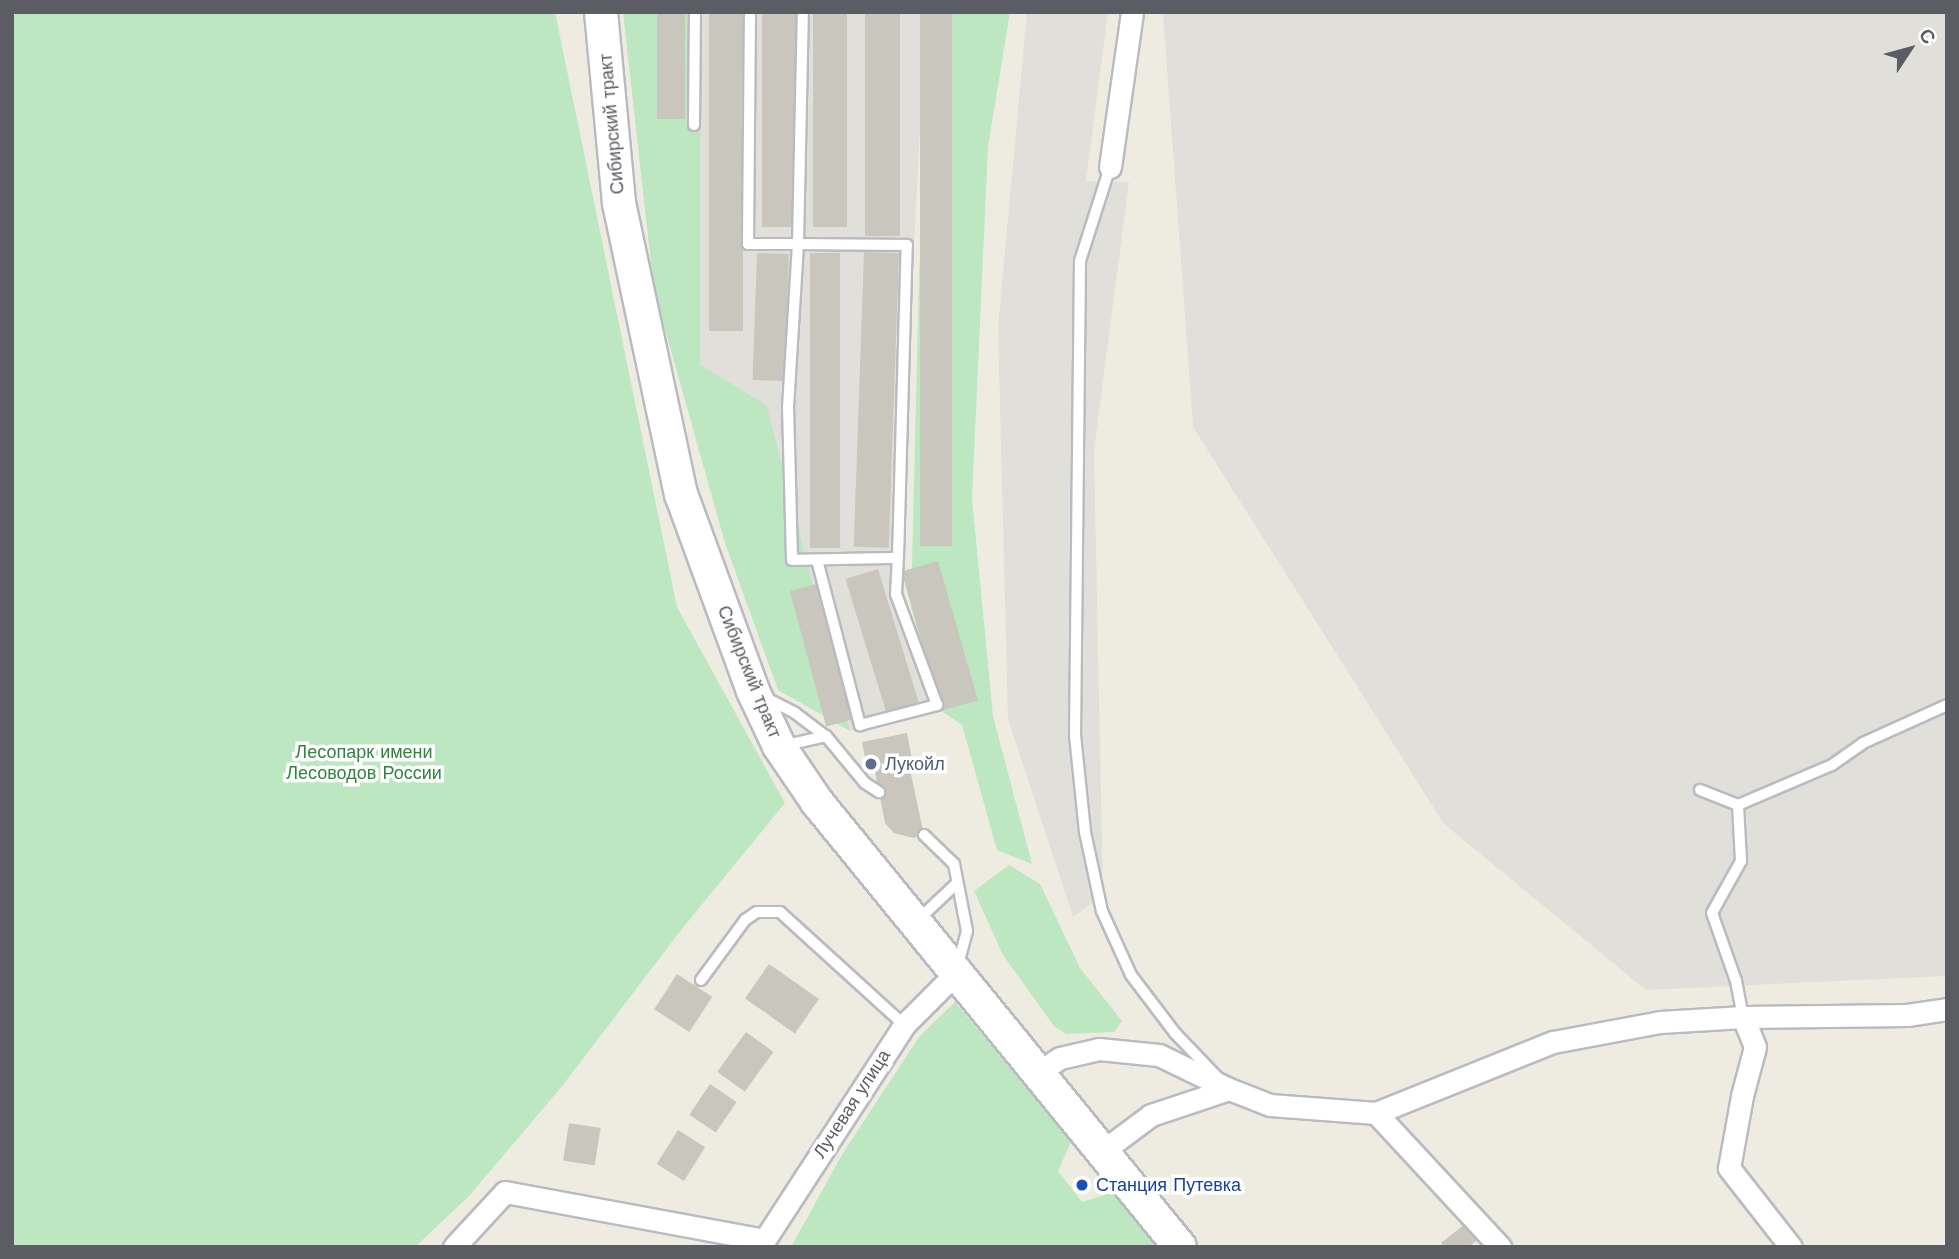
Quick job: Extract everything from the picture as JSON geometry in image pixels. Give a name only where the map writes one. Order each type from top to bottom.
[{"type":"main road","name":"Сибирский тракт","points":[[601,12],[619,203],[681,494],[753,691],[779,746],[817,802],[1104,1150],[1180,1247]]},
{"type":"street","points":[[1110,167],[1132,12]]},
{"type":"street","name":"Лучевая улица","points":[[762,1243],[904,1025],[957,972]]},
{"type":"street","points":[[1039,1072],[1060,1059],[1098,1049],[1159,1055],[1270,1105],[1376,1113],[1553,1042],[1660,1022],[1744,1017],[1906,1015],[1947,1009]]},
{"type":"street","points":[[1744,1017],[1755,1047],[1742,1096],[1729,1168],[1791,1247]]},
{"type":"street","points":[[1104,1150],[1151,1115],[1229,1088]]},
{"type":"street","points":[[1376,1113],[1500,1247]]},
{"type":"street","points":[[454,1247],[505,1192],[762,1243]]},
{"type":"lane","points":[[695,12],[695,125]]},
{"type":"lane","points":[[750,12],[748,244],[907,245],[896,594],[937,705],[860,725],[817,560]]},
{"type":"lane","points":[[803,12],[798,244],[788,405],[792,560],[898,558]]},
{"type":"lane","points":[[1110,167],[1080,261],[1075,735],[1085,832],[1102,911],[1131,975],[1175,1033],[1229,1088]]},
{"type":"lane","points":[[753,691],[795,713],[826,736],[865,783],[879,792]]},
{"type":"lane","points":[[1700,790],[1738,805],[1832,765],[1863,743],[1947,705]]},
{"type":"lane","points":[[779,746],[826,736]]},
{"type":"lane","points":[[1738,805],[1741,861],[1712,913],[1736,981],[1744,1017]]},
{"type":"lane","points":[[924,835],[954,864],[967,931],[957,972]]},
{"type":"lane","points":[[916,922],[957,883]]},
{"type":"lane","points":[[701,980],[745,920],[757,912],[780,912],[904,1025]]},
{"type":"shaded area","points":[[700,12],[926,12],[896,594],[937,705],[850,731],[767,407],[700,364]]},
{"type":"shaded area","points":[[1027,12],[1108,12],[1086,181],[1129,182],[1094,450],[1103,895],[1073,917],[1008,719],[998,327]]},
{"type":"shaded area","points":[[1163,12],[1947,12],[1947,976],[1646,990],[1444,824],[1193,427]]},
{"type":"green space","name":"Лесопарк имени Лесоводов России","points":[[12,12],[555,12],[677,607],[785,803],[681,930],[563,1085],[469,1196],[415,1247],[12,1247]]},
{"type":"green space","points":[[623,12],[700,12],[700,364],[767,406],[850,731],[778,690],[725,543],[654,290]]},
{"type":"green space","points":[[935,12],[1010,12],[988,147],[972,499],[993,716],[1032,864],[997,850],[962,725],[943,712],[911,608],[919,276]]},
{"type":"green space","points":[[1009,865],[1040,884],[1080,968],[1122,1021],[1114,1032],[1066,1034],[1054,1026],[1003,955],[974,891]]},
{"type":"green space","points":[[955,1002],[1071,1142],[1058,1171],[1082,1202],[1114,1192],[1157,1247],[791,1247],[843,1153],[919,1037]]},
{"type":"building","points":[[657,12],[685,12],[685,119],[657,119]]},
{"type":"building","points":[[709,12],[743,12],[743,331],[709,331]]},
{"type":"building","points":[[762,12],[796,12],[796,227],[762,227]]},
{"type":"building","points":[[813,12],[847,12],[847,227],[813,227]]},
{"type":"building","points":[[865,12],[900,12],[900,236],[865,236]]},
{"type":"building","points":[[920,12],[952,12],[952,546],[920,546]]},
{"type":"building","points":[[864,252],[899,253],[889,548],[854,547]]},
{"type":"building","points":[[757,253],[789,254],[785,381],[753,380]]},
{"type":"building","points":[[810,253],[840,253],[840,548],[810,548]]},
{"type":"building","points":[[938,561],[978,700],[941,711],[901,571]]},
{"type":"building","points":[[878,569],[919,702],[886,712],[845,579]]},
{"type":"building","points":[[817,584],[853,719],[826,726],[790,591]]},
{"type":"building","points":[[907,733],[913,765],[909,765],[924,835],[913,838],[894,833],[885,823],[875,772],[868,773],[862,742]]},
{"type":"building","points":[[769,964],[819,999],[795,1033],[745,998]]},
{"type":"building","points":[[677,974],[712,997],[689,1032],[654,1009]]},
{"type":"building","points":[[746,1032],[774,1052],[745,1092],[717,1072]]},
{"type":"building","points":[[710,1084],[737,1102],[716,1133],[689,1115]]},
{"type":"building","points":[[569,1123],[601,1128],[595,1166],[563,1161]]},
{"type":"building","points":[[678,1130],[705,1147],[684,1181],[657,1164]]},
{"type":"building","points":[[1465,1224],[1477,1240],[1469,1247],[1444,1247],[1441,1243]]},
{"type":"place","name":"Лукойл","points":[[871,764]]},
{"type":"place","name":"Станция Путевка","points":[[1082,1185]]}]
